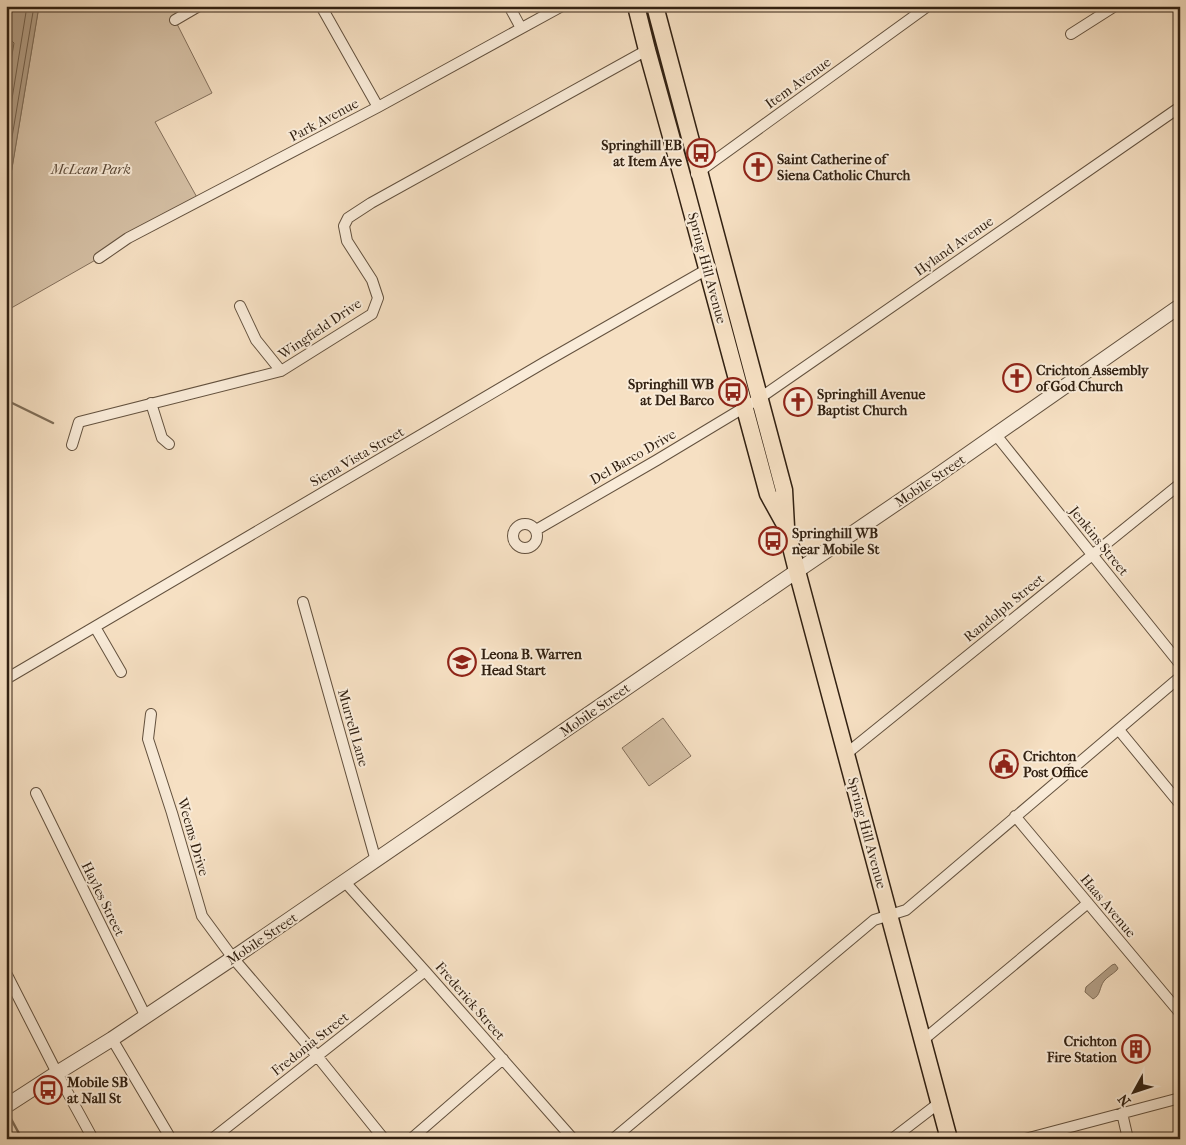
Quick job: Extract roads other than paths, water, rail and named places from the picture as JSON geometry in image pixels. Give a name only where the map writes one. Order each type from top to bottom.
[{"type":"main road","name":"Spring Hill Avenue","points":[[636,6],[768,494],[786,527]]},
{"type":"main road","name":"Spring Hill Avenue","points":[[655,6],[784,490],[786,527],[797,571],[948,1139]]},
{"type":"street","points":[[174,20],[200,6]]},
{"type":"street","points":[[321,6],[378,107]]},
{"type":"street","points":[[509,6],[521,28]]},
{"type":"street","name":"Park Avenue","points":[[99,258],[128,238],[378,107],[562,6]]},
{"type":"street","name":"Item Avenue","points":[[684,183],[928,6]]},
{"type":"street","points":[[1071,34],[1115,6]]},
{"type":"street","name":"Wingfield Drive","points":[[72,445],[79,422],[281,371],[372,314],[378,298],[372,280],[347,241],[344,226],[348,218],[380,198],[647,50]]},
{"type":"street","name":"Hyland Avenue","points":[[744,407],[760,398],[1180,107]]},
{"type":"street","name":"Siena Vista Street","points":[[6,679],[554,357],[723,260]]},
{"type":"street","points":[[240,306],[256,340],[281,371]]},
{"type":"street","name":"Mobile Street","points":[[6,1106],[146,1017],[234,958],[996,435],[1180,306]]},
{"type":"street","points":[[151,403],[162,438],[169,444]]},
{"type":"street","name":"Del Barco Drive","points":[[536,530],[744,407]]},
{"type":"street","name":"Jenkins Street","points":[[996,435],[1180,664]]},
{"type":"street","name":"Randolph Street","points":[[846,754],[1180,484]]},
{"type":"street","name":"Murrell Lane","points":[[303,602],[376,861]]},
{"type":"street","points":[[95,627],[121,672]]},
{"type":"street","points":[[613,1139],[872,922],[906,910],[1180,677]]},
{"type":"street","name":"Weems Drive","points":[[151,714],[148,739],[202,916],[234,958],[384,1139]]},
{"type":"street","points":[[1119,730],[1180,804]]},
{"type":"street","name":"Hayles Street","points":[[36,793],[146,1017]]},
{"type":"street","name":"Haas Avenue","points":[[1015,816],[1180,1013]]},
{"type":"street","name":"Frederick Street","points":[[345,882],[573,1139]]},
{"type":"street","points":[[922,1041],[1088,903]]},
{"type":"street","name":"Fredonia Street","points":[[212,1139],[425,971]]},
{"type":"street","points":[[6,973],[93,1139]]},
{"type":"street","points":[[112,1039],[170,1139]]},
{"type":"street","points":[[410,1139],[503,1059]]},
{"type":"street","points":[[1025,1139],[1180,1098]]},
{"type":"street","points":[[892,1139],[939,1103]]},
{"type":"street","points":[[1122,1113],[1128,1139]]},
{"type":"water","points":[[11,6],[39,6],[6,204],[6,42]]},
{"type":"water","points":[[1115,964],[1118,968],[1117,970],[1104,981],[1099,993],[1093,999],[1085,992],[1086,987]]},
{"type":"waterway","points":[[6,400],[53,423]]},
{"type":"waterway","points":[[10,1117],[22,1139]]},
{"type":"place","name":"Springhill EB at Item Ave","points":[[701,153]]},
{"type":"place","name":"Saint Catherine of Siena Catholic Church","points":[[758,167]]},
{"type":"place","name":"Crichton Assembly of God Church","points":[[1017,378]]},
{"type":"place","name":"Springhill WB at Del Barco","points":[[733,392]]},
{"type":"place","name":"Springhill Avenue Baptist Church","points":[[798,402]]},
{"type":"place","name":"Springhill WB near Mobile St","points":[[773,541]]},
{"type":"place","name":"Leona B. Warren Head Start","points":[[462,662]]},
{"type":"place","name":"Crichton Post Office","points":[[1004,764]]},
{"type":"place","name":"Crichton Fire Station","points":[[1136,1049]]},
{"type":"place","name":"Mobile SB at Nall St","points":[[48,1090]]},
{"type":"park label","name":"McLean Park","points":[[91,169]]}]
